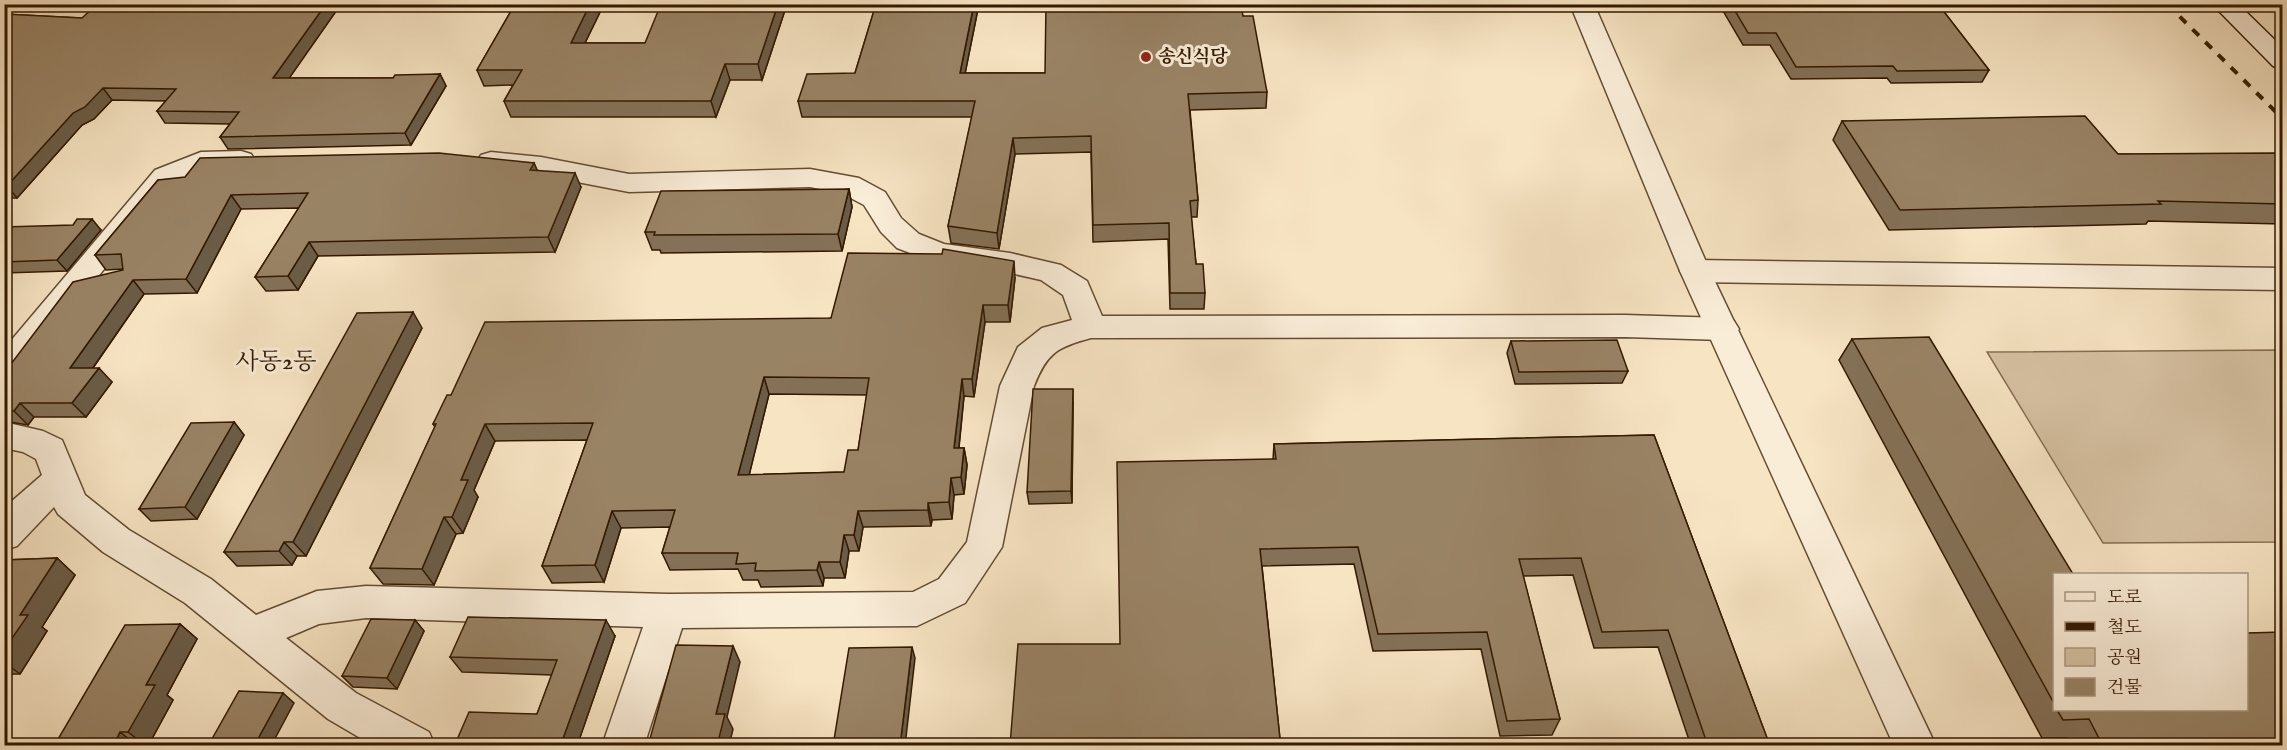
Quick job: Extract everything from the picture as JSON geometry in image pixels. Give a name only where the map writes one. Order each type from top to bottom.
[{"type":"street","points":[[1582,4],[1695,271],[1915,746]]},
{"type":"street","points":[[2224,4],[2283,60]]},
{"type":"street","points":[[469,158],[541,166],[628,183],[810,178],[849,185],[875,199],[891,225],[908,241],[939,254],[1010,263],[1050,272],[1076,289],[1091,327]]},
{"type":"street","points":[[20,351],[165,176],[201,161],[266,160]]},
{"type":"street","points":[[1695,271],[2283,279]]},
{"type":"street","points":[[254,633],[316,608],[366,602],[668,611],[917,609],[952,591],[984,547],[1017,386],[1030,356],[1053,336],[1091,327],[1625,326],[1722,329]]},
{"type":"street","points":[[4,435],[31,440],[50,450],[71,504],[116,541],[198,591],[254,633],[342,706],[414,746]]},
{"type":"street","points":[[4,535],[19,517],[61,478]]},
{"type":"street","points":[[623,746],[668,611]]},
{"type":"green space","points":[[2282,350],[2282,542],[2103,543],[1987,352]]},
{"type":"building","points":[[97,4],[326,4],[273,78],[393,78],[395,75],[440,74],[405,133],[220,137],[239,112],[157,111],[176,89],[103,88],[85,107],[73,113],[7,186],[4,186],[4,14],[82,18]]},
{"type":"building","points":[[515,4],[590,4],[571,43],[645,43],[661,4],[778,4],[758,64],[725,64],[711,101],[504,101],[522,70],[477,70]]},
{"type":"building","points":[[876,4],[974,4],[960,73],[1045,73],[1046,4],[1241,4],[1243,16],[1253,16],[1267,92],[1188,94],[1198,200],[1190,201],[1196,264],[1203,264],[1205,293],[1170,293],[1169,223],[1093,225],[1091,136],[1013,138],[997,233],[948,226],[975,101],[798,101],[807,74],[855,73]]},
{"type":"building","points":[[1731,4],[1816,4],[1820,11],[1897,10],[1893,4],[1938,4],[1989,70],[1897,71],[1893,66],[1796,67],[1776,33],[1748,33]]},
{"type":"building","points":[[2085,116],[2118,154],[2275,153],[2283,160],[2283,204],[2158,201],[2161,204],[1900,210],[1842,121]]},
{"type":"building","points":[[439,153],[534,163],[530,170],[575,173],[548,237],[309,242],[288,276],[255,277],[308,193],[231,195],[186,279],[133,280],[70,368],[99,368],[72,403],[20,403],[14,411],[4,409],[4,364],[11,364],[73,282],[123,270],[121,254],[95,255],[158,180],[185,177],[200,158]]},
{"type":"building","points":[[849,189],[838,234],[654,235],[655,232],[645,232],[661,191]]},
{"type":"building","points":[[77,219],[92,219],[57,260],[4,262],[4,227],[73,225]]},
{"type":"building","points":[[943,249],[1014,261],[1008,305],[983,305],[972,379],[962,379],[954,448],[964,448],[961,477],[951,478],[949,502],[928,503],[928,510],[858,511],[854,535],[844,535],[840,562],[819,562],[817,570],[755,571],[756,563],[736,564],[738,553],[662,553],[675,510],[612,511],[595,565],[542,566],[593,423],[485,424],[461,480],[468,480],[452,517],[444,517],[422,569],[370,568],[436,424],[433,424],[447,395],[451,395],[485,322],[831,318],[848,253],[942,254]],"holes":[[[764,377],[869,378],[858,450],[848,450],[844,472],[738,475]]]},
{"type":"building","points":[[413,312],[293,542],[284,542],[279,551],[224,552],[357,313]]},
{"type":"building","points":[[1929,337],[2072,573],[2053,573],[2053,701],[1852,339]]},
{"type":"building","points":[[1617,340],[1628,371],[1519,372],[1511,341]]},
{"type":"building","points":[[1033,389],[1073,389],[1071,491],[1027,492]]},
{"type":"building","points":[[234,422],[185,507],[139,509],[191,423]]},
{"type":"building","points":[[1654,435],[1770,746],[1708,746],[1668,630],[1602,632],[1581,558],[1519,559],[1560,719],[1507,721],[1487,632],[1378,634],[1358,547],[1260,549],[1280,739],[1339,746],[1010,746],[1018,644],[1120,644],[1117,462],[1276,459],[1274,444]]},
{"type":"building","points":[[57,558],[20,615],[28,615],[4,650],[4,560]]},
{"type":"building","points":[[468,617],[606,620],[561,744],[456,742],[469,712],[537,714],[557,660],[450,657]]},
{"type":"building","points":[[371,619],[415,620],[387,678],[342,676]]},
{"type":"building","points":[[180,624],[146,685],[155,685],[128,732],[120,732],[113,746],[54,746],[125,625]]},
{"type":"building","points":[[2283,632],[2283,746],[2103,746],[2089,719],[2063,720],[2058,711],[2248,711],[2248,633]]},
{"type":"building","points":[[676,645],[733,646],[716,714],[725,714],[717,746],[648,746]]},
{"type":"building","points":[[912,647],[900,746],[833,746],[849,648]]},
{"type":"building","points":[[239,691],[283,693],[254,746],[208,746]]},
{"type":"railway","points":[[2167,4],[2282,118]]},
{"type":"place","name":"송신식당","points":[[1146,57]]},
{"type":"district","name":"사동2동","points":[[276,362]]}]
